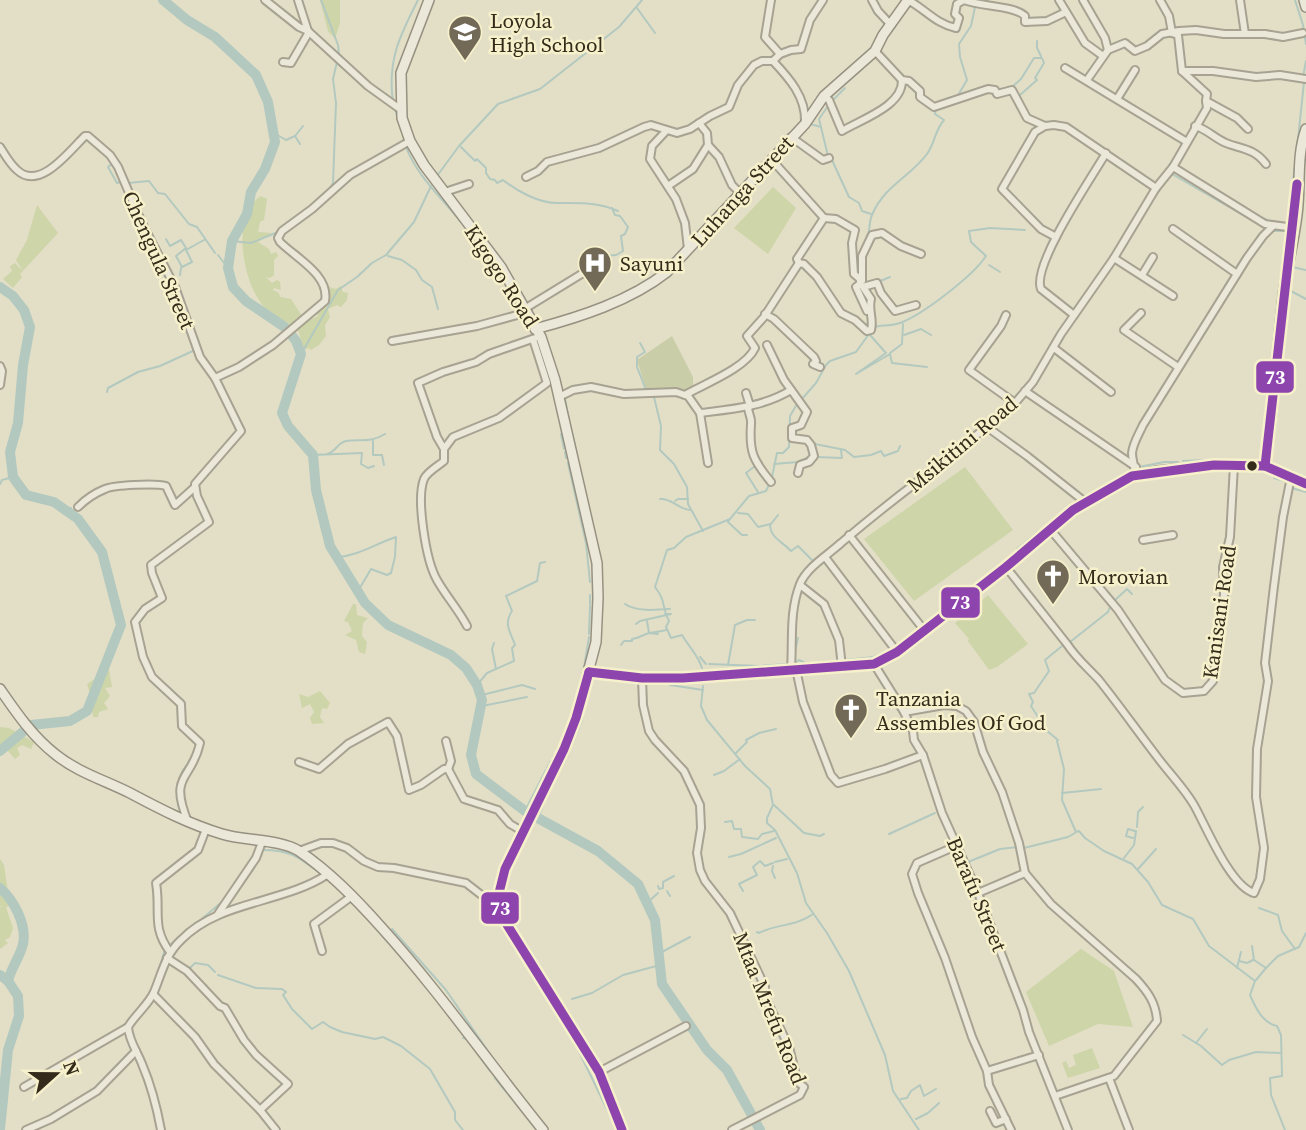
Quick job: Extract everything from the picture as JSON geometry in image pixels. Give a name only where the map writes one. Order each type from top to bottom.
[{"type":"main road","name":"Kigogo Road","points":[[429,0],[404,60],[400,109],[410,141],[424,165],[501,267],[527,310],[559,397],[597,563],[598,607],[589,671],[569,736],[505,869],[498,906]]},
{"type":"main road","name":"Luhanga Street","points":[[536,335],[652,284],[688,250],[805,124],[824,96],[875,51],[908,0]]},
{"type":"main road","points":[[1304,0],[1306,7]]},
{"type":"main road","points":[[1265,466],[1285,285],[1302,184],[1303,138],[1306,129]]},
{"type":"main road","points":[[589,671],[642,678],[683,678],[874,664],[897,652],[1006,568],[1085,502],[1135,471],[1234,465],[1265,466],[1306,484]]},
{"type":"main road","points":[[0,689],[35,735],[54,753],[79,770],[189,823],[234,838],[286,846],[299,851],[328,874],[352,895],[433,986],[543,1130]]},
{"type":"main road","points":[[498,906],[513,937],[599,1072],[622,1130]]},
{"type":"street","points":[[265,0],[293,23],[309,32],[368,86],[400,109]]},
{"type":"street","points":[[298,0],[309,32]]},
{"type":"street","points":[[771,0],[765,37],[780,54]]},
{"type":"street","points":[[526,177],[538,172],[547,162],[599,148],[651,125],[666,131],[683,132],[729,107],[738,85],[754,65],[762,61],[773,61],[780,54],[801,49],[810,20],[823,0]]},
{"type":"street","points":[[872,0],[891,25]]},
{"type":"street","points":[[908,0],[940,23],[956,28],[959,18],[955,14],[960,1],[964,0],[1019,11],[1025,16],[1025,22],[1047,22],[1066,12]]},
{"type":"street","points":[[1059,0],[1085,43],[1105,53]]},
{"type":"street","points":[[1083,0],[1105,38],[1105,53]]},
{"type":"street","points":[[1160,0],[1169,16],[1172,33]]},
{"type":"street","points":[[1240,0],[1245,34]]},
{"type":"street","points":[[1087,80],[1105,53],[1123,43],[1135,51],[1147,46],[1162,34],[1196,30],[1283,37],[1303,33]]},
{"type":"street","points":[[283,62],[290,63],[309,32]]},
{"type":"street","points":[[1172,33],[1178,35],[1182,71],[1207,94],[1206,101],[1237,118],[1248,129]]},
{"type":"street","points":[[875,51],[902,80],[909,81],[920,92],[920,97],[934,107],[988,89],[995,90],[997,94],[1012,90],[1027,118],[1045,125],[1066,127],[1156,188]]},
{"type":"street","points":[[773,61],[788,78],[806,109],[805,124]]},
{"type":"street","points":[[1065,68],[1187,142]]},
{"type":"street","points":[[1117,99],[1135,70]]},
{"type":"street","points":[[1182,71],[1213,71],[1256,77],[1280,75],[1306,79]]},
{"type":"street","points":[[824,96],[829,100],[842,131],[897,97],[902,80]]},
{"type":"street","name":"Msikitini Road","points":[[923,755],[838,783],[831,775],[793,669],[791,630],[800,585],[805,575],[849,535],[987,427],[1025,391],[1114,258],[1156,188],[1173,167],[1207,108],[1206,101]]},
{"type":"street","points":[[667,186],[693,169],[708,145],[708,134],[699,123]]},
{"type":"street","points":[[1045,125],[1035,132],[1002,189],[1041,229],[1056,237]]},
{"type":"street","points":[[1195,126],[1204,128],[1224,142],[1252,152],[1266,164]]},
{"type":"street","points":[[666,131],[652,146],[649,155],[653,167],[676,199],[685,223],[688,250]]},
{"type":"street","name":"Chengula Street","points":[[0,147],[18,171],[31,175],[51,170],[88,135],[110,155],[118,167],[142,223],[176,287],[200,357],[215,378],[241,432],[195,486]]},
{"type":"street","points":[[791,137],[823,160],[829,158]]},
{"type":"street","points":[[215,378],[239,367],[285,336],[322,305],[326,297],[322,279],[280,242],[279,234],[349,175],[410,141]]},
{"type":"street","points":[[708,145],[719,157],[732,185],[740,193]]},
{"type":"street","points":[[1074,316],[1041,289],[1039,284],[1044,262],[1056,237],[1106,153]]},
{"type":"street","points":[[772,160],[824,218],[836,219],[855,230],[852,243],[853,271],[860,283],[856,286]]},
{"type":"street","points":[[1173,167],[1265,224],[1295,228]]},
{"type":"street","points":[[445,192],[470,184]]},
{"type":"street","points":[[683,396],[727,373],[752,354],[755,348],[747,336],[783,291],[799,263],[797,258],[824,218]]},
{"type":"street","points":[[1135,471],[1132,458],[1134,445],[1143,425],[1237,274],[1273,226]]},
{"type":"street","points":[[1173,229],[1237,274]]},
{"type":"street","points":[[856,286],[862,282],[862,256],[872,235],[882,233],[901,246],[921,254]]},
{"type":"street","points":[[1142,275],[1153,257]]},
{"type":"street","points":[[1114,258],[1173,296]]},
{"type":"street","points":[[799,263],[804,264],[817,276],[841,313],[869,331],[872,326],[869,307],[871,299],[863,287],[877,283],[881,293],[895,310],[916,305]]},
{"type":"street","points":[[392,341],[477,326],[527,310],[588,270]]},
{"type":"street","points":[[856,286],[868,314]]},
{"type":"street","points":[[1142,313],[1124,330],[1178,368]]},
{"type":"street","points":[[765,314],[774,319],[814,357],[816,361],[813,364],[820,367]]},
{"type":"street","points":[[1006,315],[969,370],[1015,402]]},
{"type":"street","points":[[444,449],[437,437],[418,383],[476,362],[536,335]]},
{"type":"street","points":[[767,345],[776,366],[807,412],[801,425],[792,428],[792,438],[807,440],[814,456],[809,462],[800,465],[799,474]]},
{"type":"street","points":[[1054,348],[1111,391]]},
{"type":"street","points":[[0,366],[0,384]]},
{"type":"street","points":[[467,625],[460,610],[436,580],[431,566],[420,504],[425,478],[444,461],[444,449],[449,440],[499,418],[551,381]]},
{"type":"street","points":[[559,397],[573,390],[591,387],[624,394],[677,392],[688,396],[700,413],[708,463]]},
{"type":"street","points":[[700,413],[749,407],[768,402],[791,390]]},
{"type":"street","points":[[1025,391],[1135,471]]},
{"type":"street","points":[[746,393],[752,423],[749,435],[751,450],[757,465],[771,482]]},
{"type":"street","points":[[987,427],[1085,502]]},
{"type":"street","name":"Kanisani Road","points":[[1050,529],[1118,610],[1166,680],[1183,694],[1204,691],[1213,681],[1224,595],[1223,567],[1230,537],[1234,465]]},
{"type":"street","points":[[1006,568],[1074,656],[1097,679],[1178,781],[1195,807],[1220,856],[1242,884],[1254,893],[1260,879],[1264,848],[1256,797],[1257,749],[1268,681],[1265,663],[1283,517],[1291,477]]},
{"type":"street","points":[[78,507],[93,494],[108,487],[142,484],[166,486],[175,505],[195,486],[209,522],[151,565],[162,598],[145,609],[135,622],[143,657],[152,677],[181,704],[182,726],[200,743],[180,784],[182,803],[189,823]]},
{"type":"street","points":[[849,535],[924,630]]},
{"type":"street","points":[[1143,540],[1173,535]]},
{"type":"street","points":[[825,557],[897,652]]},
{"type":"street","points":[[800,585],[824,604],[839,640],[842,667]]},
{"type":"street","name":"Barafu Street","points":[[874,664],[904,712],[914,740],[923,755],[942,813],[978,893],[1068,1130]]},
{"type":"street","name":"Mtaa Mrefu Road","points":[[642,678],[643,705],[649,731],[684,771],[700,805],[701,828],[696,853],[699,870],[739,930],[765,987],[765,997],[789,1047],[795,1071],[794,1079],[804,1087],[800,1095],[732,1130]]},
{"type":"street","points":[[904,712],[944,705],[957,706],[966,711],[977,729],[1002,792],[1019,843],[1025,873],[1051,904],[1136,979],[1148,992],[1154,1004],[1157,1021],[1129,1058],[1109,1078],[1055,1096]]},
{"type":"street","points":[[299,762],[319,769],[348,744],[386,722],[397,736],[409,790],[448,769]]},
{"type":"street","points":[[446,741],[451,761],[448,769],[464,799],[498,810],[510,824],[524,828]]},
{"type":"street","points":[[206,829],[198,850],[156,883],[159,902],[157,925],[169,955],[225,1008],[256,1055],[288,1084],[260,1110]]},
{"type":"street","points":[[218,914],[256,858],[262,842]]},
{"type":"street","points":[[299,851],[321,843],[341,846],[378,867],[466,883],[498,906]]},
{"type":"street","points":[[956,846],[917,863],[913,868],[913,876],[987,1072],[989,1085],[1011,1130]]},
{"type":"street","points":[[978,893],[1025,873]]},
{"type":"street","points":[[24,1087],[128,1027],[154,995],[169,955],[183,937],[218,914],[311,885],[328,874]]},
{"type":"street","points":[[322,951],[314,924],[352,895]]},
{"type":"street","points":[[154,995],[195,1037],[214,1064],[276,1130]]},
{"type":"street","points":[[599,1072],[685,1026]]},
{"type":"street","points":[[128,1027],[129,1038],[159,1112],[161,1130]]},
{"type":"street","points":[[26,1130],[51,1119],[55,1114],[97,1091],[136,1051]]},
{"type":"street","points":[[987,1072],[1039,1055]]},
{"type":"street","points":[[1109,1078],[1129,1130]]},
{"type":"street","points":[[990,1111],[996,1123],[1006,1119]]},
{"type":"green space","points":[[320,0],[340,0],[340,23],[335,39],[328,31]]},
{"type":"green space","points":[[773,187],[796,208],[768,254],[734,228]]},
{"type":"green space","points":[[261,196],[267,199],[264,220],[260,222],[258,232],[272,233],[258,242],[269,249],[271,254],[276,252],[278,256],[274,260],[274,275],[266,277],[272,283],[277,280],[280,282],[281,290],[273,290],[279,293],[280,297],[291,299],[302,316],[292,325],[270,313],[259,301],[246,270],[243,252],[245,219],[251,205]]},
{"type":"green space","points":[[37,205],[58,233],[23,271],[16,260],[27,240]]},
{"type":"green space","points":[[15,263],[23,271],[20,274],[22,277],[13,288],[3,279],[12,271],[10,266]]},
{"type":"green space","points":[[327,286],[335,289],[341,286],[343,292],[348,293],[347,300],[341,307],[337,305],[328,309],[330,317],[325,325],[326,336],[319,345],[311,350],[303,350],[296,329],[307,319],[318,316],[316,310],[318,307],[321,309]]},
{"type":"green space","points":[[672,336],[693,377],[693,389],[683,393],[647,393],[637,360]]},
{"type":"green space","points":[[965,467],[1013,530],[914,601],[864,539]]},
{"type":"green space","points":[[988,595],[1028,644],[989,670],[955,623]]},
{"type":"green space","points":[[353,604],[356,604],[357,615],[368,618],[363,623],[362,636],[367,642],[365,654],[359,652],[356,640],[345,635],[352,631],[348,622],[344,621]]},
{"type":"green space","points":[[103,669],[109,669],[112,687],[105,688],[110,696],[104,703],[108,709],[99,712],[98,717],[93,717],[88,704],[90,694],[87,684],[99,676]]},
{"type":"green space","points":[[320,691],[330,703],[327,709],[322,708],[320,717],[324,723],[312,724],[310,718],[314,712],[310,704],[302,708],[299,694],[308,697]]},
{"type":"green space","points":[[0,727],[9,728],[34,742],[31,749],[22,745],[17,748],[20,755],[15,759],[7,750],[0,756]]},
{"type":"green space","points":[[0,859],[4,865],[10,906],[6,907],[13,928],[10,937],[5,940],[8,943],[0,949],[2,907]]},
{"type":"green space","points":[[1081,949],[1114,971],[1133,1027],[1098,1024],[1049,1046],[1026,992]]},
{"type":"green space","points":[[1092,1048],[1100,1068],[1068,1078],[1062,1063],[1066,1061],[1069,1068],[1076,1065],[1073,1055]]},
{"type":"waterway","points":[[163,0],[187,20],[215,37],[256,75],[268,102],[275,142],[265,169],[251,192],[247,214],[232,241],[228,268],[233,287],[246,301],[286,328],[296,341],[301,354],[282,413],[288,426],[313,455],[316,490],[330,546],[365,603],[388,625],[451,655],[466,668],[477,685],[482,700],[471,755],[476,774],[525,811],[598,851],[638,884],[655,920],[662,984],[707,1050],[727,1070],[760,1130]]},
{"type":"waterway","points":[[321,0],[339,54]]},
{"type":"waterway","points":[[393,102],[392,74],[396,49],[418,0]]},
{"type":"waterway","points":[[437,176],[459,146],[498,104],[540,89],[619,27],[642,0]]},
{"type":"waterway","points":[[1295,0],[1306,44]]},
{"type":"waterway","points":[[957,97],[967,80],[959,44],[971,26],[975,7]]},
{"type":"waterway","points":[[637,8],[655,33]]},
{"type":"waterway","points":[[1037,41],[1041,56]]},
{"type":"waterway","points":[[1011,88],[1021,79],[1034,58],[1042,58],[1044,63],[1035,78],[1037,80],[1020,95]]},
{"type":"waterway","points":[[1303,77],[1306,61]]},
{"type":"waterway","points":[[328,191],[333,183],[336,103],[333,79],[337,62]]},
{"type":"waterway","points":[[830,84],[843,74]]},
{"type":"waterway","points":[[1297,149],[1304,82]]},
{"type":"waterway","points":[[831,102],[845,88]]},
{"type":"waterway","points":[[828,106],[819,119],[828,156]]},
{"type":"waterway","points":[[394,107],[398,118]]},
{"type":"waterway","points":[[868,236],[871,217],[877,205],[930,150],[944,120],[935,114],[936,108]]},
{"type":"waterway","points":[[810,124],[821,127]]},
{"type":"waterway","points":[[274,133],[286,140],[295,136],[303,126]]},
{"type":"waterway","points":[[402,130],[405,142]]},
{"type":"waterway","points":[[295,136],[300,144]]},
{"type":"waterway","points":[[406,147],[423,177],[460,221]]},
{"type":"waterway","points":[[461,147],[475,161],[477,159],[486,168],[490,179],[497,183],[503,180],[522,192],[552,203],[582,203],[618,211]]},
{"type":"waterway","points":[[1304,167],[1306,150]]},
{"type":"waterway","points":[[1289,211],[1296,158]]},
{"type":"waterway","points":[[832,160],[849,197],[859,203],[862,211],[871,214]]},
{"type":"waterway","points":[[114,162],[108,167],[117,183],[120,182]]},
{"type":"waterway","points":[[1172,174],[1267,229]]},
{"type":"waterway","points":[[128,183],[149,181],[158,193],[165,194],[189,224],[197,227],[215,253]]},
{"type":"waterway","points":[[1155,197],[1164,183]]},
{"type":"waterway","points":[[301,354],[338,290],[386,255],[414,222],[431,186]]},
{"type":"waterway","points":[[589,267],[600,264],[604,256],[623,251],[621,236],[628,227],[620,216],[615,215],[612,208]]},
{"type":"waterway","points":[[1287,226],[1288,217]]},
{"type":"waterway","points":[[1262,218],[1273,222]]},
{"type":"waterway","points":[[464,225],[500,274]]},
{"type":"waterway","points":[[873,327],[897,324],[909,319],[933,304],[970,274],[986,256],[971,242],[969,231],[990,228],[1025,230]]},
{"type":"waterway","points":[[1272,231],[1286,231]]},
{"type":"waterway","points":[[232,241],[251,243],[278,232]]},
{"type":"waterway","points":[[1271,359],[1286,232]]},
{"type":"waterway","points":[[166,239],[170,246],[181,240],[186,248],[176,256],[182,267],[192,262],[186,250],[204,240]]},
{"type":"waterway","points":[[218,255],[228,268]]},
{"type":"waterway","points":[[388,256],[402,260],[416,270],[422,280],[432,287],[438,309]]},
{"type":"waterway","points":[[989,265],[1000,272]]},
{"type":"waterway","points":[[1292,267],[1306,270]]},
{"type":"waterway","points":[[180,275],[181,268]]},
{"type":"waterway","points":[[878,282],[890,277]]},
{"type":"waterway","points":[[1288,286],[1289,290],[1306,299]]},
{"type":"waterway","points":[[0,287],[13,296],[24,310],[30,327],[23,365],[18,423],[10,452],[13,477],[26,495],[54,502],[78,519],[102,552],[121,625],[87,711],[70,721],[31,725],[0,751]]},
{"type":"waterway","points":[[532,313],[538,323]]},
{"type":"waterway","points":[[890,353],[902,344],[903,324]]},
{"type":"waterway","points":[[904,335],[921,329],[931,335]]},
{"type":"waterway","points":[[801,400],[830,361],[856,352],[869,334]]},
{"type":"waterway","points":[[870,335],[886,353],[856,374],[890,354],[892,363],[927,367]]},
{"type":"waterway","points":[[640,343],[645,352],[637,357],[637,367],[646,390]]},
{"type":"waterway","points":[[107,392],[108,388],[138,372],[160,366],[195,350]]},
{"type":"waterway","points":[[551,354],[563,392]]},
{"type":"waterway","points":[[1261,462],[1271,367]]},
{"type":"waterway","points":[[654,397],[661,426],[660,450],[674,464],[687,487],[688,504],[703,531]]},
{"type":"waterway","points":[[565,399],[571,430]]},
{"type":"waterway","points":[[772,477],[777,453],[783,453],[789,447],[790,416],[797,404]]},
{"type":"waterway","points":[[572,433],[577,455]]},
{"type":"waterway","points":[[327,454],[346,441],[370,440],[385,434]]},
{"type":"waterway","points":[[561,434],[564,449]]},
{"type":"waterway","points":[[373,441],[373,455],[382,455],[384,465]]},
{"type":"waterway","points":[[815,444],[845,450],[854,457],[881,451],[884,456],[898,451],[900,446]]},
{"type":"waterway","points":[[817,457],[842,458],[841,450]]},
{"type":"waterway","points":[[565,452],[566,458]]},
{"type":"waterway","points":[[313,455],[362,453],[361,464],[368,468],[374,466]]},
{"type":"waterway","points":[[774,464],[798,462],[809,457]]},
{"type":"waterway","points":[[1183,461],[1206,460]]},
{"type":"waterway","points":[[1212,460],[1238,461]]},
{"type":"waterway","points":[[1139,467],[1178,462]]},
{"type":"waterway","points":[[568,463],[586,543],[590,582]]},
{"type":"waterway","points":[[755,466],[746,473],[758,492]]},
{"type":"waterway","points":[[1086,497],[1124,475]]},
{"type":"waterway","points":[[0,484],[2,480],[13,477]]},
{"type":"waterway","points":[[1274,478],[1284,481]]},
{"type":"waterway","points":[[702,668],[682,635],[671,638],[666,627],[669,621],[655,587],[667,550],[674,548],[686,537],[730,519],[749,496],[766,491],[770,483]]},
{"type":"waterway","points":[[1291,488],[1306,492]]},
{"type":"waterway","points":[[660,499],[690,510]]},
{"type":"waterway","points":[[675,501],[688,499]]},
{"type":"waterway","points":[[67,510],[71,508]]},
{"type":"waterway","points":[[738,513],[748,514],[758,527],[771,524],[778,515]]},
{"type":"waterway","points":[[1043,528],[1056,519]]},
{"type":"waterway","points":[[729,520],[742,535],[747,535]]},
{"type":"waterway","points":[[770,524],[774,536],[791,551],[798,546],[812,560]]},
{"type":"waterway","points":[[1017,549],[1039,531]]},
{"type":"waterway","points":[[338,557],[360,552],[396,537],[391,573],[387,575],[371,569],[358,591]]},
{"type":"waterway","points":[[477,685],[487,673],[514,661],[512,648],[515,645],[508,624],[512,611],[506,596],[537,581],[540,563],[545,562]]},
{"type":"waterway","points":[[1113,602],[1127,589],[1132,594]]},
{"type":"waterway","points":[[590,595],[590,604]]},
{"type":"waterway","points":[[625,604],[641,609],[653,610],[670,609],[664,609]]},
{"type":"waterway","points":[[589,634],[590,606]]},
{"type":"waterway","points":[[1070,642],[1108,612],[1110,607]]},
{"type":"waterway","points":[[134,620],[142,608]]},
{"type":"waterway","points":[[636,624],[671,614],[665,614]]},
{"type":"waterway","points":[[728,665],[735,625],[755,620]]},
{"type":"waterway","points":[[647,621],[649,633],[658,634]]},
{"type":"waterway","points":[[621,645],[624,641],[666,630]]},
{"type":"waterway","points":[[583,674],[589,637]]},
{"type":"waterway","points":[[794,656],[798,638]]},
{"type":"waterway","points":[[494,643],[492,649],[496,669]]},
{"type":"waterway","points":[[1058,740],[1047,731],[1031,706],[1033,702],[1029,694],[1034,693],[1049,671],[1045,660],[1062,646]]},
{"type":"waterway","points":[[864,660],[888,652]]},
{"type":"waterway","points":[[700,657],[706,664]]},
{"type":"waterway","points":[[845,660],[874,657]]},
{"type":"waterway","points":[[795,663],[799,660],[805,663],[831,663]]},
{"type":"waterway","points":[[709,664],[787,664]]},
{"type":"waterway","points":[[589,686],[592,675]]},
{"type":"waterway","points":[[584,705],[593,680]]},
{"type":"waterway","points":[[482,695],[522,685],[535,689]]},
{"type":"waterway","points":[[670,685],[703,690]]},
{"type":"waterway","points":[[703,686],[701,706],[707,720],[745,766],[770,789],[773,805],[767,823],[775,830],[797,873],[806,903],[849,971],[885,1055],[893,1091],[919,1130]]},
{"type":"waterway","points":[[482,706],[527,697]]},
{"type":"waterway","points":[[567,757],[582,720],[584,705]]},
{"type":"waterway","points":[[736,753],[746,740],[776,729]]},
{"type":"waterway","points":[[1057,741],[1064,769],[1062,800],[1076,832],[1079,831],[1104,851],[1132,864],[1148,882],[1162,905],[1193,919],[1209,946],[1255,981],[1250,995],[1252,1000],[1260,1015],[1277,1026],[1281,1035],[1282,1076],[1270,1078],[1271,1095],[1285,1130]]},
{"type":"waterway","points":[[553,757],[561,746]]},
{"type":"waterway","points":[[538,819],[547,794],[566,759]]},
{"type":"waterway","points":[[714,775],[740,759]]},
{"type":"waterway","points":[[178,784],[190,761]]},
{"type":"waterway","points":[[547,768],[551,761]]},
{"type":"waterway","points":[[525,811],[546,770]]},
{"type":"waterway","points":[[1062,793],[1101,789]]},
{"type":"waterway","points":[[774,805],[804,833],[820,836],[824,834]]},
{"type":"waterway","points":[[1137,827],[1138,812],[1143,807]]},
{"type":"waterway","points":[[889,834],[935,813]]},
{"type":"waterway","points":[[947,815],[950,823]]},
{"type":"waterway","points":[[725,822],[732,821],[734,829],[741,829],[742,837],[758,839],[762,834],[774,831]]},
{"type":"waterway","points":[[951,824],[952,828]]},
{"type":"waterway","points":[[1133,838],[1126,836],[1128,829],[1135,831]]},
{"type":"waterway","points":[[1124,858],[1134,845],[1136,831]]},
{"type":"waterway","points":[[1024,848],[1075,833]]},
{"type":"waterway","points":[[729,857],[776,838]]},
{"type":"waterway","points":[[958,839],[968,862],[1000,849],[1018,847]]},
{"type":"waterway","points":[[1138,869],[1156,849]]},
{"type":"waterway","points":[[262,850],[280,851],[294,856],[321,874]]},
{"type":"waterway","points":[[775,862],[787,859]]},
{"type":"waterway","points":[[743,891],[739,884],[757,875],[753,867],[760,861],[765,866],[773,863]]},
{"type":"waterway","points":[[773,866],[775,878]]},
{"type":"waterway","points":[[157,878],[169,869]]},
{"type":"waterway","points":[[384,870],[406,874]]},
{"type":"waterway","points":[[197,923],[223,901],[240,876]]},
{"type":"waterway","points":[[658,886],[659,889],[663,888],[663,882],[674,876]]},
{"type":"waterway","points":[[327,879],[348,897]]},
{"type":"waterway","points":[[449,882],[458,885]]},
{"type":"waterway","points":[[0,888],[18,913],[24,937],[22,949],[8,981]]},
{"type":"waterway","points":[[667,891],[670,896]]},
{"type":"waterway","points":[[647,903],[658,893]]},
{"type":"waterway","points":[[1259,908],[1278,915],[1282,931],[1295,949]]},
{"type":"waterway","points":[[363,913],[414,972]]},
{"type":"waterway","points":[[757,932],[800,921],[813,914]]},
{"type":"waterway","points":[[155,920],[158,935]]},
{"type":"waterway","points":[[500,921],[538,982]]},
{"type":"waterway","points":[[392,929],[446,990],[490,1054]]},
{"type":"waterway","points":[[170,945],[187,931]]},
{"type":"waterway","points":[[1266,968],[1278,956],[1299,947],[1306,933]]},
{"type":"waterway","points":[[658,954],[690,937]]},
{"type":"waterway","points":[[1252,946],[1254,960],[1266,968],[1256,980]]},
{"type":"waterway","points":[[156,980],[165,949]]},
{"type":"waterway","points":[[1237,968],[1241,952]]},
{"type":"waterway","points":[[1239,961],[1247,963],[1253,960]]},
{"type":"waterway","points":[[188,970],[195,963],[208,965],[215,972]]},
{"type":"waterway","points":[[572,999],[592,993],[623,975],[660,965]]},
{"type":"waterway","points":[[0,975],[8,981],[18,996],[19,1016],[8,1050],[0,1129]]},
{"type":"waterway","points":[[218,975],[256,988],[282,989],[286,992],[283,995],[292,1009],[312,1029],[323,1022],[342,1032],[375,1039],[383,1037],[401,1046],[430,1069],[455,1112],[455,1120],[463,1130]]},
{"type":"waterway","points":[[155,1001],[162,1008]]},
{"type":"waterway","points":[[175,1021],[197,1045]]},
{"type":"waterway","points":[[1196,1043],[1207,1029]]},
{"type":"waterway","points":[[1183,1035],[1201,1046],[1222,1065],[1229,1060],[1256,1052],[1280,1053]]},
{"type":"waterway","points":[[572,1037],[617,1130]]},
{"type":"waterway","points":[[463,1038],[474,1048]]},
{"type":"waterway","points":[[481,1058],[490,1071]]},
{"type":"waterway","points":[[495,1078],[537,1130]]},
{"type":"waterway","points":[[901,1099],[907,1098],[911,1091],[920,1085],[924,1096],[936,1089]]},
{"type":"waterway","points":[[916,1119],[939,1103]]},
{"type":"waterway","points":[[251,1105],[265,1122]]},
{"type":"transit line","name":"73","points":[[1265,466],[1297,184]]},
{"type":"transit line","name":"73","points":[[589,672],[642,678],[683,678],[874,664],[897,652],[1006,567],[1073,510],[1132,476],[1214,465],[1265,466],[1306,484]]},
{"type":"transit line","name":"73","points":[[589,672],[564,749],[505,869],[498,897],[501,915],[599,1072],[622,1130]]},
{"type":"place","name":"Loyola High School","points":[[465,62]]},
{"type":"place","name":"Sayuni","points":[[595,293]]},
{"type":"place","name":"Morovian","points":[[1053,606]]},
{"type":"place","name":"Tanzania Assembles Of God","points":[[851,740]]}]
